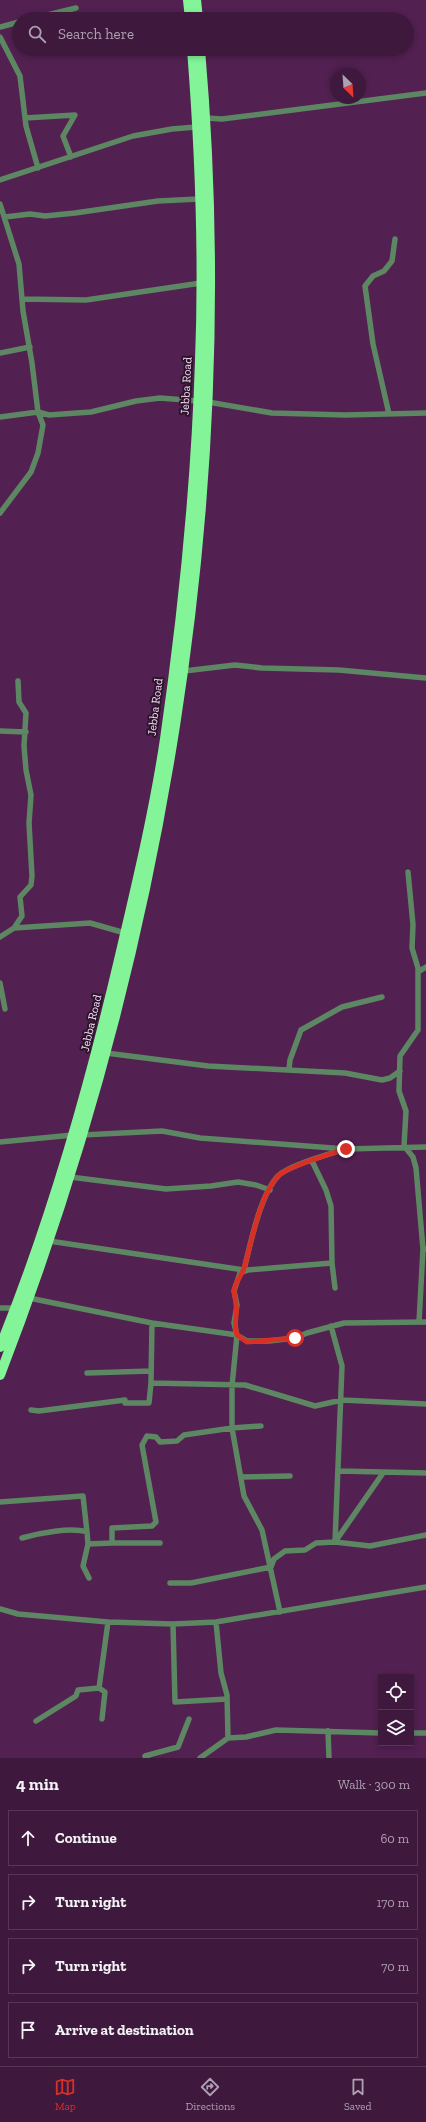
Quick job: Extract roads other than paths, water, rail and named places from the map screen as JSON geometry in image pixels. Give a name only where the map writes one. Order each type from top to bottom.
[{"type":"highway","points":[[188,0],[189,12]]},
{"type":"highway","points":[[196,0],[197,12]]},
{"type":"highway","name":"Jebba Road","points":[[0,1347],[16,1308],[78,1135],[125,933],[164,742],[203,401],[199,199],[192,56]]},
{"type":"highway","points":[[0,1375],[30,1298],[49,1241],[70,1177],[78,1135],[106,1053],[155,843],[174,741],[184,671],[204,482],[203,401],[210,260],[206,118],[201,56]]},
{"type":"street","points":[[60,12],[76,8]]},
{"type":"street","points":[[0,27],[12,24]]},
{"type":"street","points":[[0,37],[20,76],[25,118],[38,168]]},
{"type":"street","points":[[206,118],[222,119],[426,93]]},
{"type":"street","points":[[25,118],[75,115],[63,136],[71,157]]},
{"type":"street","points":[[0,180],[145,133],[196,127]]},
{"type":"street","points":[[4,217],[30,214],[45,216],[158,201],[199,199]]},
{"type":"street","points":[[0,204],[19,264],[22,299],[38,412],[43,425],[38,453],[31,472],[0,513]]},
{"type":"street","points":[[389,414],[373,344],[365,286],[373,276],[384,271],[392,261],[394,239]]},
{"type":"street","points":[[22,299],[86,300],[201,283]]},
{"type":"street","points":[[0,353],[30,347]]},
{"type":"street","points":[[0,417],[38,412],[49,415],[91,412],[136,401],[160,398],[203,401],[272,413],[345,415],[426,412]]},
{"type":"street","points":[[184,671],[235,665],[262,668],[339,670],[426,678]]},
{"type":"street","points":[[0,937],[14,928],[22,916],[20,897],[31,885],[32,876],[29,824],[31,795],[26,770],[24,746],[26,713],[19,702],[18,681]]},
{"type":"street","points":[[0,731],[26,732]]},
{"type":"street","points":[[408,872],[413,925],[412,948],[418,972],[418,1030],[400,1056],[399,1091],[406,1110],[404,1146],[408,1150],[416,1168],[425,1249],[420,1322]]},
{"type":"street","points":[[14,928],[90,923],[125,933]]},
{"type":"street","points":[[418,972],[426,967]]},
{"type":"street","points":[[0,983],[5,1009]]},
{"type":"street","points":[[289,1069],[290,1060],[301,1030],[342,1007],[382,997]]},
{"type":"street","points":[[106,1053],[208,1066],[345,1073],[382,1080],[390,1078],[400,1071]]},
{"type":"street","points":[[0,1142],[78,1135],[162,1131],[200,1138],[346,1149],[404,1146],[426,1147]]},
{"type":"street","points":[[280,1612],[262,1530],[244,1496],[232,1428],[232,1386],[237,1335],[234,1323],[237,1305],[234,1291],[240,1273],[244,1270],[253,1229],[270,1190],[278,1176],[312,1161],[346,1149]]},
{"type":"street","points":[[312,1161],[326,1190],[331,1206],[332,1263],[335,1288]]},
{"type":"street","points":[[70,1177],[166,1189],[211,1186],[238,1182],[256,1185],[270,1190]]},
{"type":"street","points":[[49,1241],[244,1270],[332,1263]]},
{"type":"street","points":[[30,1298],[152,1323],[237,1335],[247,1342],[295,1338],[331,1326],[360,1322],[426,1322]]},
{"type":"street","points":[[0,1308],[16,1308]]},
{"type":"street","points":[[31,1410],[39,1411],[124,1400],[125,1403],[149,1403],[151,1382],[152,1323]]},
{"type":"street","points":[[331,1326],[342,1366],[336,1542]]},
{"type":"street","points":[[87,1373],[151,1371]]},
{"type":"street","points":[[151,1382],[232,1386],[245,1385],[315,1406],[342,1400],[426,1404]]},
{"type":"street","points":[[112,1543],[112,1528],[152,1526],[156,1522],[142,1444],[147,1436],[156,1437],[160,1442],[177,1442],[184,1435],[232,1428],[261,1426]]},
{"type":"street","points":[[339,1471],[426,1473]]},
{"type":"street","points":[[336,1542],[383,1473]]},
{"type":"street","points":[[241,1477],[290,1476]]},
{"type":"street","points":[[0,1502],[83,1496],[88,1544],[83,1566],[89,1578]]},
{"type":"street","points":[[22,1538],[35,1534],[80,1530],[87,1532]]},
{"type":"street","points":[[270,1567],[274,1559],[285,1551],[305,1550],[316,1543],[336,1542],[370,1546],[426,1536]]},
{"type":"street","points":[[88,1544],[160,1543]]},
{"type":"street","points":[[170,1583],[191,1583],[270,1567]]},
{"type":"street","points":[[0,1609],[18,1614],[108,1622],[173,1624],[216,1622],[426,1587]]},
{"type":"street","points":[[99,1688],[108,1622]]},
{"type":"street","points":[[216,1622],[221,1673],[227,1699],[228,1738]]},
{"type":"street","points":[[173,1624],[174,1702],[227,1699]]},
{"type":"street","points":[[36,1721],[76,1696],[78,1690],[99,1688],[105,1692],[102,1719]]},
{"type":"street","points":[[148,1758],[145,1756],[178,1747],[189,1719]]},
{"type":"street","points":[[200,1758],[228,1738],[246,1737],[276,1730],[378,1732]]},
{"type":"street","points":[[328,1731],[329,1758]]},
{"type":"street","points":[[414,1733],[426,1733]]}]
